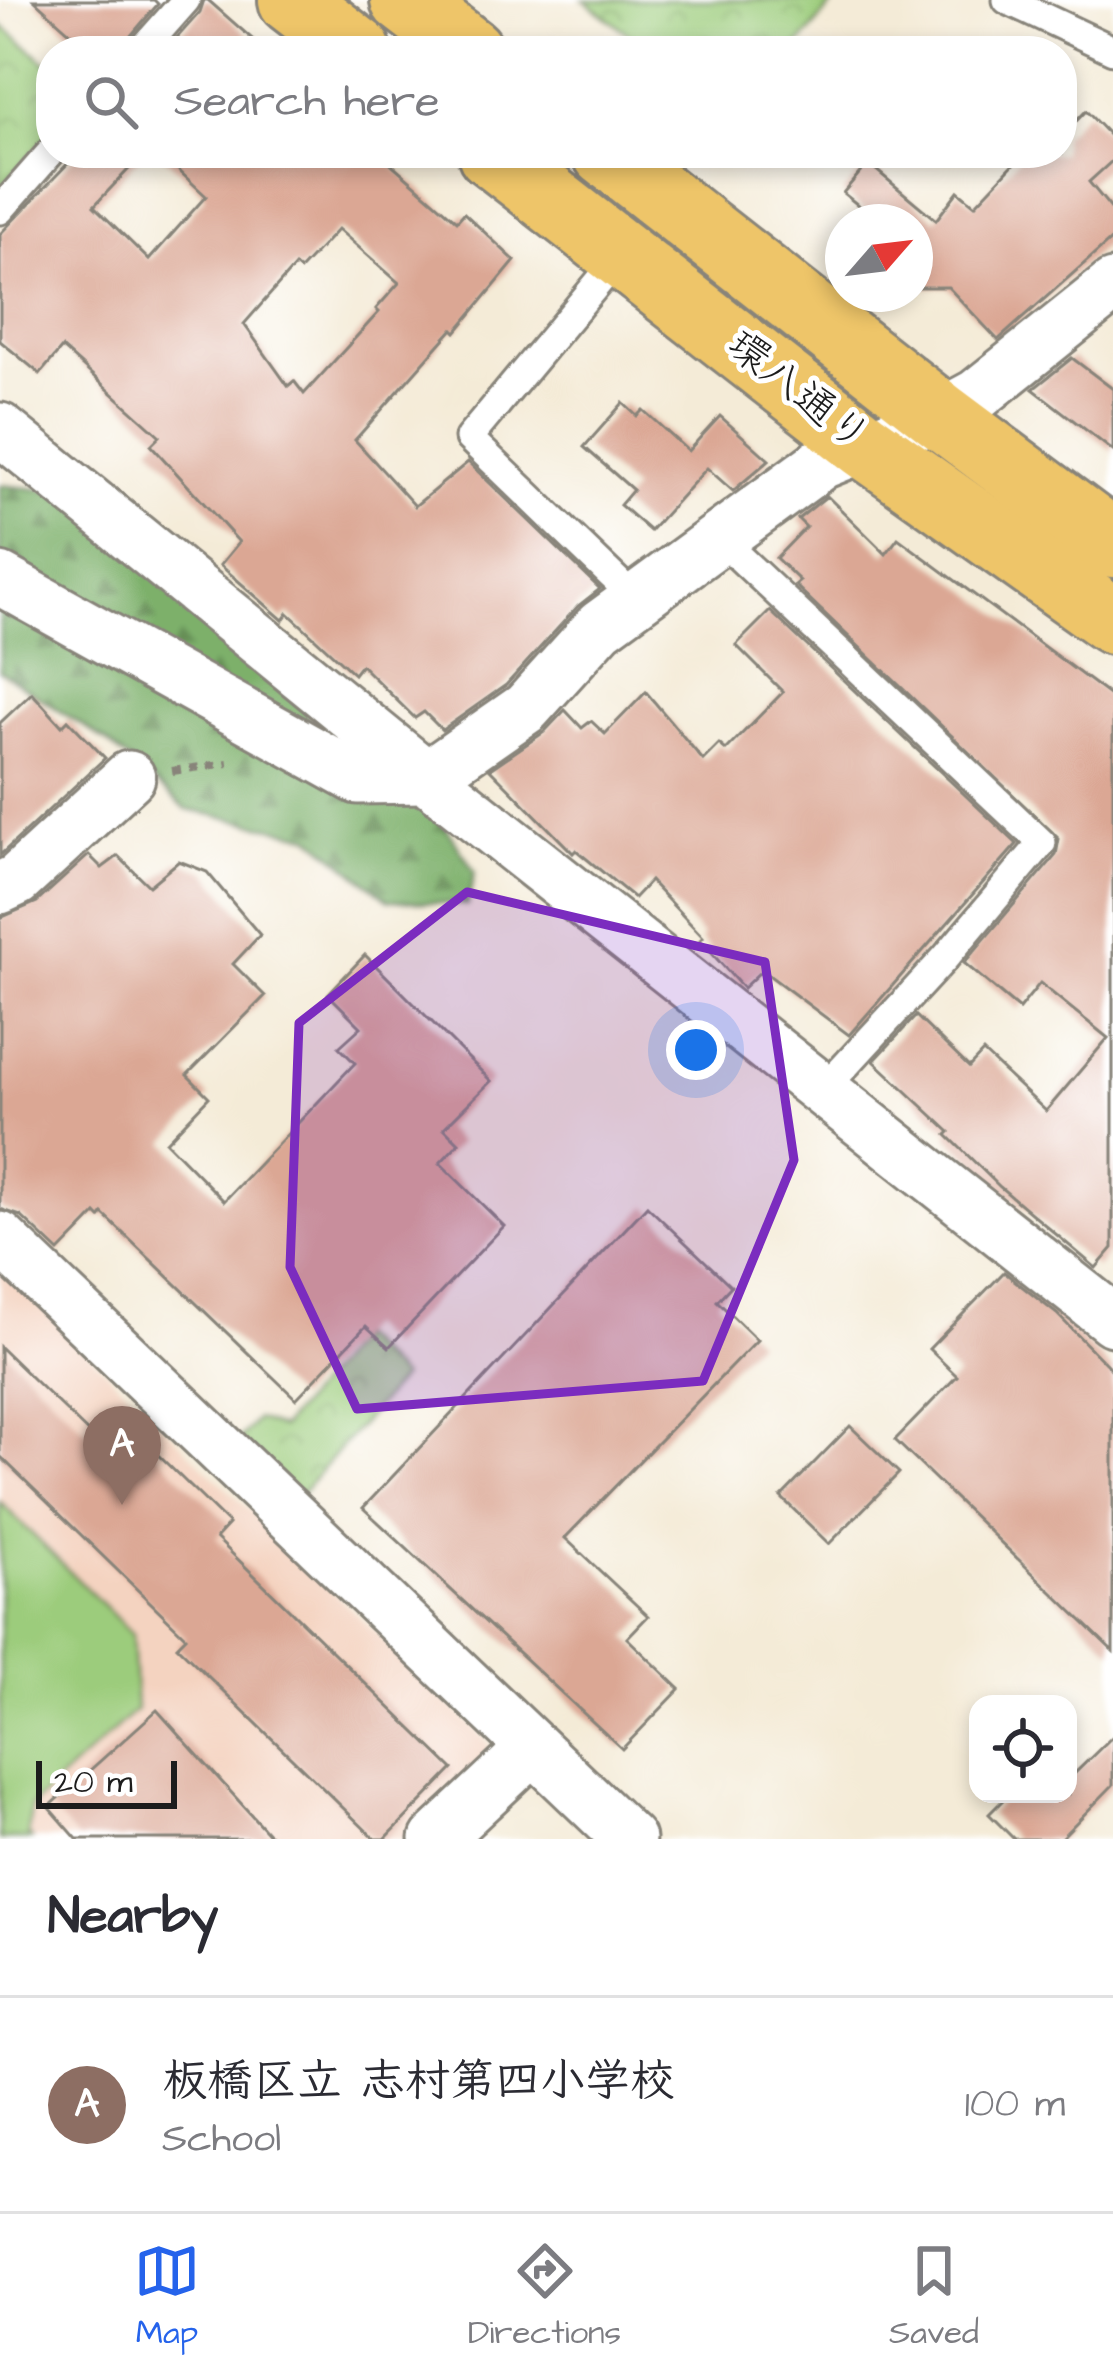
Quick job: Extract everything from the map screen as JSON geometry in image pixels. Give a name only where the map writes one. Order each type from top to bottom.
[{"type":"main road","points":[[292,0],[339,36]]},
{"type":"main road","points":[[404,0],[451,36]]},
{"type":"main road","name":"環八通り","points":[[510,168],[864,444],[1113,621]]},
{"type":"main road","name":"環八通り","points":[[625,168],[1113,544]]},
{"type":"street","points":[[0,579],[358,778],[427,777],[526,708],[601,626],[822,463],[977,395],[1113,286]]},
{"type":"street","points":[[0,429],[427,777],[1109,1309]]},
{"type":"street","points":[[0,888],[17,880],[129,777]]},
{"type":"street","points":[[0,1238],[629,1839]]},
{"type":"street","points":[[436,1839],[533,1748]]},
{"type":"lane","points":[[154,36],[186,0]]},
{"type":"lane","points":[[1007,0],[1113,50]]},
{"type":"lane","points":[[0,210],[37,168]]},
{"type":"lane","points":[[622,254],[469,438],[637,600]]},
{"type":"lane","points":[[721,540],[1042,843],[945,958],[823,1090]]},
{"type":"path","points":[[129,777],[244,761]]},
{"type":"highlighted area","points":[[467,892],[765,962],[794,1160],[703,1381],[357,1409],[290,1267],[299,1023]]},
{"type":"shaded area","points":[[0,1268],[489,1743],[488,1770],[413,1839],[0,1839]]},
{"type":"green space","points":[[584,0],[836,0],[806,36],[631,36]]},
{"type":"green space","points":[[0,24],[36,54],[36,149],[0,190]]},
{"type":"green space","points":[[0,485],[59,491],[274,669],[327,743],[442,821],[475,872],[467,905],[389,900],[310,836],[186,809],[107,742],[0,671]]},
{"type":"green space","points":[[358,1337],[401,1378],[292,1504],[232,1448],[257,1419],[281,1428]]},
{"type":"green space","points":[[0,1502],[132,1634],[136,1710],[31,1806],[28,1834],[32,1839],[0,1839]]},
{"type":"building","points":[[34,0],[154,0],[158,4],[131,36],[74,36]]},
{"type":"building","points":[[208,0],[249,36],[178,36]]},
{"type":"building","points":[[1086,111],[1113,139],[1113,160],[1089,182],[1113,211],[1113,238],[998,340],[948,287],[933,287],[933,217],[936,220],[958,191],[975,205],[1010,168],[1077,168],[1077,120]]},
{"type":"building","points":[[64,168],[130,168],[94,206],[149,260],[206,196],[176,168],[396,168],[457,221],[464,213],[515,261],[355,440],[415,506],[468,462],[600,589],[578,606],[506,685],[442,730],[424,712],[415,718],[361,665],[354,674],[288,613],[283,620],[220,565],[239,542],[151,445],[160,436],[62,348],[40,374],[0,341],[0,234]],"holes":[[[338,229],[399,283],[376,309],[379,312],[304,394],[294,381],[288,386],[244,324],[295,266],[300,270]]]},
{"type":"building","points":[[864,168],[874,168],[917,204],[857,204],[843,193]]},
{"type":"building","points":[[1072,358],[1113,389],[1113,451],[1033,389]]},
{"type":"building","points":[[623,403],[637,416],[643,410],[688,451],[720,416],[769,460],[733,491],[707,468],[650,531],[620,505],[633,490],[584,447]]},
{"type":"building","points":[[827,496],[886,554],[898,538],[1113,698],[1113,1248],[1096,1268],[1000,1187],[874,1061],[916,1016],[969,1067],[983,1052],[1046,1111],[1108,1038],[1040,983],[1019,1009],[964,963],[1056,855],[1059,839],[795,585],[800,581],[776,558],[806,527],[798,519]]},
{"type":"building","points":[[770,611],[1017,844],[849,1035],[762,970],[743,988],[650,881],[634,898],[576,850],[573,853],[490,769],[544,732],[565,710],[582,728],[591,721],[605,734],[646,692],[703,760],[719,744],[726,750],[783,692],[736,645]]},
{"type":"building","points":[[32,693],[62,726],[68,720],[105,758],[0,855],[0,723]]},
{"type":"building","points":[[89,855],[102,868],[118,856],[149,886],[179,861],[207,872],[260,935],[233,964],[265,996],[187,1075],[209,1097],[166,1142],[224,1201],[355,1063],[339,1047],[361,1027],[328,994],[365,955],[491,1081],[444,1128],[459,1143],[440,1163],[504,1226],[389,1347],[366,1326],[296,1399],[103,1214],[100,1218],[96,1214],[59,1252],[21,1216],[0,1209],[0,918],[37,902]]},
{"type":"building","points":[[647,1206],[731,1286],[717,1301],[757,1340],[565,1538],[648,1616],[627,1638],[680,1689],[622,1749],[363,1508]]},
{"type":"building","points":[[1004,1272],[1057,1314],[1113,1371],[1113,1651],[895,1440],[957,1376],[929,1349]]},
{"type":"building","points":[[0,1347],[96,1440],[119,1417],[229,1524],[216,1538],[453,1769],[385,1839],[375,1839],[177,1646],[186,1637],[0,1456]]},
{"type":"building","points":[[850,1426],[899,1473],[829,1544],[781,1497]]},
{"type":"building","points":[[157,1710],[273,1839],[77,1839],[49,1807]]},
{"type":"building","points":[[1113,1736],[1113,1785],[1060,1839],[1014,1839],[989,1814],[1000,1803],[1077,1803],[1077,1771]]},
{"type":"place","name":"板橋区立 志村第四小学校","points":[[122,1505]]}]
